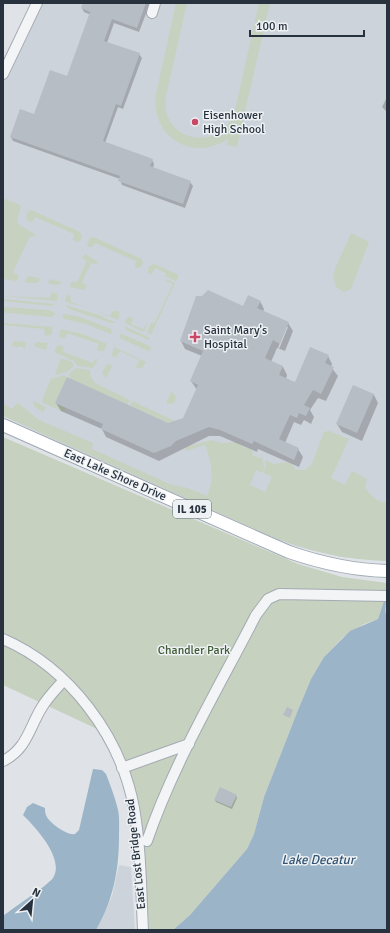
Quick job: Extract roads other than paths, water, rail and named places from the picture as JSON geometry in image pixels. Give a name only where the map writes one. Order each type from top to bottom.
[{"type":"main road","name":"East Lake Shore Drive","points":[[3,425],[289,552],[315,561],[346,568],[387,571]]},
{"type":"street","points":[[3,74],[37,3]]},
{"type":"street","points":[[152,13],[155,3]]},
{"type":"street","points":[[147,841],[156,813],[189,744],[256,615],[268,599],[279,594],[387,596]]},
{"type":"street","name":"East Lost Bridge Road","points":[[3,639],[31,654],[64,680],[89,709],[108,739],[122,768],[134,808],[143,930]]},
{"type":"street","points":[[3,761],[21,748],[43,704],[64,680]]},
{"type":"street","points":[[122,768],[189,744]]},
{"type":"water","name":"Lake Decatur","points":[[384,601],[386,602],[385,611],[387,617],[387,930],[173,930],[190,915],[247,849],[254,834],[264,797],[298,710],[311,679],[324,657],[350,631],[378,619]]},
{"type":"water","points":[[93,769],[102,770],[106,774],[119,813],[119,849],[114,885],[107,908],[96,930],[3,930],[3,916],[50,882],[56,870],[52,853],[47,844],[23,815],[27,807],[33,803],[45,808],[47,818],[54,825],[67,833],[75,834],[79,830]]},
{"type":"place","name":"Eisenhower High School","points":[[195,122]]},
{"type":"place","name":"Saint Mary's Hospital","points":[[195,337]]},
{"type":"park label","name":"Chandler Park","points":[[194,650]]}]
